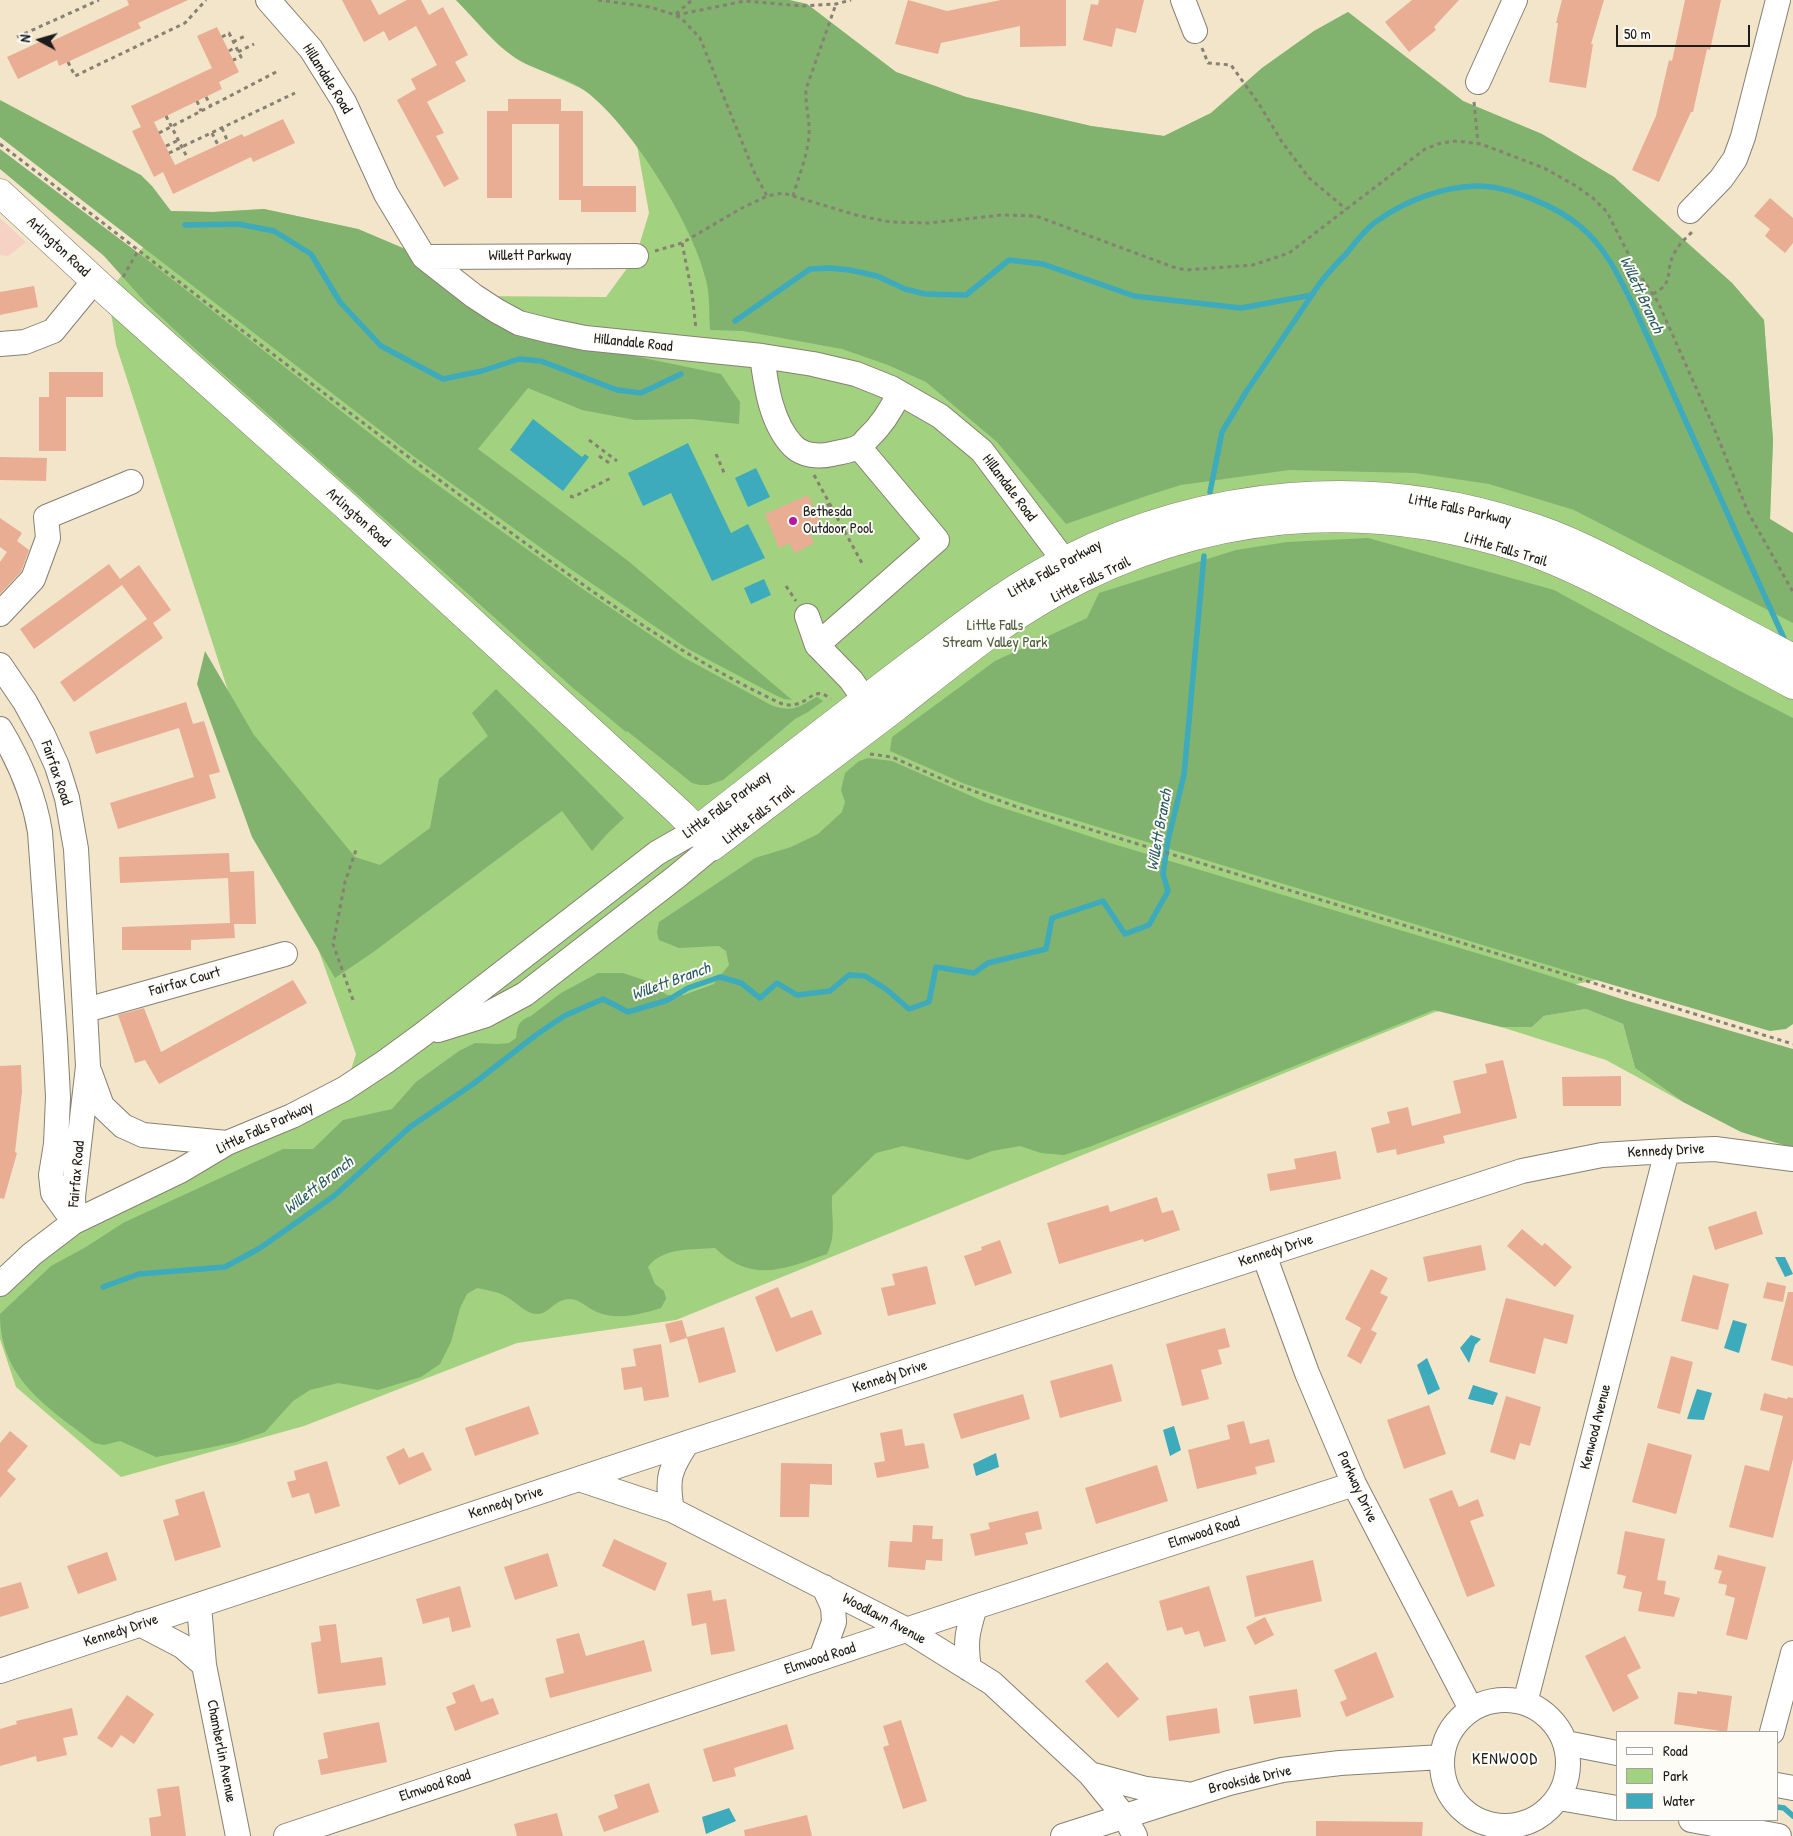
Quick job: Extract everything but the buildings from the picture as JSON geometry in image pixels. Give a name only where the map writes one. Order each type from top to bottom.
[{"type":"main road","name":"Arlington Road","points":[[0,193],[94,281],[345,506],[704,839]]},
{"type":"main road","name":"Little Falls Parkway","points":[[704,839],[1038,603],[1071,570],[1105,541],[1145,526],[1204,509],[1242,502],[1299,496],[1346,494],[1407,498],[1465,509],[1521,523],[1590,550],[1787,668]]},
{"type":"main road","name":"Little Falls Parkway","points":[[704,839],[865,700],[1006,595],[1071,570],[1119,561],[1158,546],[1212,531],[1277,520],[1338,517],[1397,521],[1449,530],[1521,549],[1571,569],[1787,668]]},
{"type":"street","name":"Hillandale Road","points":[[268,0],[311,49],[344,102],[386,194],[424,257],[474,296],[519,323],[550,331],[586,338],[762,356],[813,364],[856,374],[899,392],[940,416],[982,451],[1071,570]]},
{"type":"street","points":[[1183,0],[1195,31]]},
{"type":"street","points":[[1478,82],[1515,0]]},
{"type":"street","points":[[1690,211],[1721,179],[1735,159],[1743,137],[1778,0]]},
{"type":"street","name":"Willett Parkway","points":[[424,257],[636,256]]},
{"type":"street","points":[[0,344],[24,342],[53,332],[94,281]]},
{"type":"street","points":[[762,356],[766,384],[777,419],[786,436],[800,452],[825,455],[859,447],[881,426],[899,392]]},
{"type":"street","points":[[817,645],[937,540],[859,447]]},
{"type":"street","points":[[0,614],[33,580],[48,538],[46,517],[131,482]]},
{"type":"street","points":[[807,616],[817,645],[850,680],[865,700]]},
{"type":"street","name":"Fairfax Road","points":[[0,666],[25,702],[57,766],[67,798],[76,849],[88,1066],[73,1197],[74,1222]]},
{"type":"street","name":"Fairfax Road","points":[[0,729],[19,765],[36,808],[51,974],[58,1097],[56,1144],[50,1176],[53,1192],[74,1222]]},
{"type":"street","name":"Little Falls Parkway","points":[[0,1284],[32,1254],[74,1222],[180,1171],[227,1143],[292,1116],[344,1089],[422,1035],[486,1015],[525,994],[676,877],[704,839]]},
{"type":"street","name":"Fairfax Court","points":[[86,1010],[285,954]]},
{"type":"street","points":[[51,974],[84,972]]},
{"type":"street","points":[[88,1066],[102,1106],[123,1126],[142,1135],[227,1143]]},
{"type":"street","name":"Kennedy Drive","points":[[0,1670],[687,1443],[1522,1171],[1602,1155],[1667,1151],[1715,1149],[1793,1159]]},
{"type":"street","name":"Kenwood Avenue","points":[[1525,1703],[1667,1151]]},
{"type":"street","name":"Parkway Drive","points":[[1264,1255],[1307,1374],[1354,1484],[1471,1710]]},
{"type":"street","points":[[672,1510],[668,1489],[670,1474],[675,1461],[687,1443]]},
{"type":"street","name":"Woodlawn Avenue","points":[[579,1479],[672,1510],[907,1630],[992,1683],[1090,1774],[1130,1827]]},
{"type":"street","name":"Elmwood Road","points":[[286,1836],[820,1658],[1354,1484]]},
{"type":"street","points":[[820,1658],[834,1622],[833,1607],[824,1587]]},
{"type":"street","name":"Chamberlin Avenue","points":[[199,1605],[204,1665],[238,1836]]},
{"type":"street","points":[[969,1669],[966,1648],[967,1634],[975,1607]]},
{"type":"street","points":[[140,1624],[182,1646],[204,1665]]},
{"type":"street","points":[[1772,1731],[1793,1654]]},
{"type":"street","points":[[1507,1700],[1525,1703],[1543,1712],[1557,1726],[1566,1744],[1569,1762],[1567,1781],[1559,1798],[1547,1812],[1531,1822],[1493,1831],[1461,1809],[1450,1794],[1443,1776],[1442,1757],[1447,1739],[1457,1722],[1471,1710],[1488,1702],[1507,1700]]},
{"type":"street","points":[[1566,1744],[1616,1754]]},
{"type":"street","name":"Brookside Drive","points":[[1064,1836],[1130,1827],[1192,1794],[1282,1770],[1340,1763],[1442,1757]]},
{"type":"street","points":[[1090,1774],[1146,1789],[1192,1794]]},
{"type":"street","points":[[1778,1785],[1793,1788]]},
{"type":"street","points":[[1559,1798],[1616,1808]]},
{"type":"street","points":[[1697,1821],[1748,1828],[1779,1836]]},
{"type":"path","points":[[17,38],[99,0]]},
{"type":"path","points":[[68,62],[75,76],[185,23],[206,0]]},
{"type":"path","points":[[598,0],[650,7],[676,15],[700,38],[755,174],[767,196]]},
{"type":"path","points":[[676,15],[692,0]]},
{"type":"path","points":[[676,15],[746,1],[803,6],[836,4],[851,0]]},
{"type":"path","points":[[793,196],[809,138],[810,117],[805,100],[806,89],[836,4]]},
{"type":"path","points":[[1195,31],[1208,63],[1232,65],[1282,142],[1310,178],[1346,209]]},
{"type":"path","points":[[222,37],[229,33],[236,47],[240,57],[233,60]]},
{"type":"path","points":[[233,42],[245,36]]},
{"type":"path","points":[[238,52],[254,44]]},
{"type":"path","points":[[229,51],[236,47]]},
{"type":"path","points":[[159,133],[278,70]]},
{"type":"path","points":[[1478,82],[1473,86],[1478,143]]},
{"type":"path","points":[[169,153],[295,93]]},
{"type":"path","points":[[206,97],[210,106]]},
{"type":"path","points":[[197,101],[201,111]]},
{"type":"path","points":[[166,116],[188,159]]},
{"type":"path","points":[[222,128],[227,140]]},
{"type":"path","points":[[212,132],[218,145]]},
{"type":"path","points":[[166,146],[178,140]]},
{"type":"path","points":[[636,256],[682,243],[740,208],[767,196],[783,192],[856,215],[890,222],[929,223],[1002,215],[1036,216],[1173,267],[1186,270],[1253,265],[1289,253],[1425,148],[1456,141],[1478,143],[1544,168],[1576,186],[1593,198],[1607,212],[1637,271],[1658,302],[1714,428],[1748,512],[1793,592]]},
{"type":"path","points":[[0,144],[432,475],[515,536],[675,646],[780,703],[791,705],[802,702],[816,693],[830,698]]},
{"type":"path","points":[[1653,294],[1663,289],[1668,280],[1673,255],[1692,232],[1690,211]]},
{"type":"path","points":[[682,243],[692,293],[696,331]]},
{"type":"path","points":[[122,279],[139,250]]},
{"type":"path","points":[[589,440],[617,461]]},
{"type":"path","points":[[716,454],[725,475]]},
{"type":"path","points":[[598,456],[610,464]]},
{"type":"path","points":[[814,475],[863,565]]},
{"type":"path","points":[[570,496],[573,497],[613,478]]},
{"type":"path","points":[[820,510],[830,504]]},
{"type":"path","points":[[865,752],[892,757],[949,782],[1020,808],[1111,837],[1793,1044]]},
{"type":"path","points":[[353,1000],[333,944],[345,882],[357,847]]},
{"type":"shaded area","points":[[0,218],[26,242],[8,256],[0,255]]},
{"type":"green space","name":"Little Falls Stream Valley Park","points":[[456,0],[789,0],[807,4],[896,72],[966,97],[1091,126],[1164,136],[1211,113],[1262,68],[1314,31],[1348,12],[1463,101],[1542,134],[1614,177],[1732,283],[1764,320],[1773,440],[1770,519],[1793,533],[1793,972],[1652,969],[1435,1012],[676,1320],[517,1343],[304,1426],[121,1477],[16,1387],[0,1339],[0,1285],[74,1222],[345,1089],[356,1054],[255,774],[116,345],[108,293],[171,211],[213,212],[264,209],[358,229],[424,257],[474,296],[606,297],[636,256],[649,213],[637,145],[615,117],[587,91],[525,63],[501,47]]},
{"type":"green space","points":[[456,0],[789,0],[807,4],[896,72],[966,97],[1091,126],[1164,136],[1211,113],[1262,68],[1314,31],[1348,12],[1463,101],[1542,134],[1614,177],[1732,283],[1764,320],[1773,440],[1770,519],[1793,533],[1793,623],[1574,510],[1489,484],[1415,473],[1289,470],[1181,485],[1066,524],[997,442],[926,382],[888,365],[842,349],[743,331],[710,330],[709,299],[699,257],[675,206],[642,153],[605,109],[582,88],[516,58],[489,35]]},
{"type":"green space","points":[[0,100],[141,175],[171,211],[213,212],[264,209],[358,229],[424,257],[571,343],[721,374],[740,402],[739,424],[692,419],[635,420],[582,410],[528,388],[478,449],[627,560],[792,700],[775,695],[688,649],[569,568],[416,458],[0,137]]},
{"type":"green space","points":[[0,149],[137,252],[413,467],[580,587],[683,657],[771,705],[790,709],[805,704],[817,697],[823,701],[795,719],[723,780],[708,785],[692,783],[573,688],[192,346],[146,303],[104,256],[0,169]]},
{"type":"green space","points":[[1368,538],[1554,590],[1793,718],[1793,1024],[1786,1029],[1770,1031],[1603,982],[1033,807],[965,784],[890,751],[892,737],[995,661],[1087,618],[1099,593],[1236,550],[1287,542]]},
{"type":"green space","points":[[205,651],[254,735],[355,857],[380,865],[430,828],[439,779],[488,736],[472,713],[496,689],[624,818],[592,851],[562,811],[372,953],[335,978],[252,837],[197,684]]},
{"type":"green space","points":[[868,758],[892,761],[985,802],[1110,843],[1503,961],[1628,1001],[1793,1049],[1793,1148],[1741,1132],[1683,1102],[1635,1068],[1623,1024],[1586,1009],[1544,1016],[1532,1027],[1501,1027],[1434,1010],[1177,1113],[1064,1155],[1041,1153],[1020,1146],[992,1151],[968,1160],[903,1146],[876,1153],[832,1196],[833,1233],[827,1254],[782,1268],[755,1270],[729,1259],[715,1248],[669,1253],[661,1256],[648,1267],[655,1284],[664,1291],[666,1299],[661,1308],[629,1316],[613,1316],[597,1312],[574,1299],[570,1299],[560,1301],[545,1312],[536,1314],[524,1310],[504,1295],[477,1288],[467,1294],[460,1308],[451,1342],[440,1364],[421,1377],[378,1390],[338,1383],[310,1390],[293,1401],[265,1432],[236,1442],[156,1457],[120,1441],[104,1445],[94,1443],[44,1404],[18,1374],[8,1357],[2,1337],[0,1314],[51,1266],[86,1247],[123,1223],[283,1149],[313,1149],[343,1120],[392,1109],[416,1082],[459,1051],[475,1043],[509,1043],[516,1038],[518,1027],[523,1020],[561,993],[598,973],[623,973],[647,981],[667,995],[684,995],[714,984],[729,965],[726,951],[719,946],[679,948],[659,940],[657,932],[659,922],[755,858],[791,847],[818,834],[842,812],[845,802],[841,790],[845,773],[859,761]]},
{"type":"green space","points":[[1586,1009],[1623,1024],[1635,1068],[1683,1102],[1606,1060],[1501,1027],[1532,1027],[1544,1016]]},
{"type":"water","points":[[533,419],[582,457],[585,454],[589,457],[563,491],[510,450]]},
{"type":"water","points":[[688,443],[731,533],[748,524],[765,558],[712,581],[671,493],[643,506],[628,473]]},
{"type":"water","points":[[756,468],[770,497],[748,507],[735,478]]},
{"type":"water","points":[[764,579],[771,595],[751,604],[744,588]]},
{"type":"water","points":[[1775,1257],[1785,1257],[1793,1274],[1785,1277]]},
{"type":"water","points":[[1733,1320],[1747,1324],[1739,1353],[1724,1348]]},
{"type":"water","points":[[1471,1335],[1481,1339],[1475,1345],[1469,1363],[1460,1348]]},
{"type":"water","points":[[1427,1358],[1440,1389],[1428,1395],[1417,1365]]},
{"type":"water","points":[[1473,1385],[1498,1393],[1493,1405],[1468,1399]]},
{"type":"water","points":[[1697,1389],[1712,1393],[1704,1420],[1687,1419]]},
{"type":"water","points":[[1174,1426],[1181,1450],[1170,1456],[1163,1430]]},
{"type":"water","points":[[996,1453],[999,1467],[976,1476],[973,1464]]},
{"type":"water","points":[[729,1808],[736,1821],[706,1834],[702,1817]]},
{"type":"waterway","name":"Willett Branch","points":[[1210,492],[1222,432],[1246,392],[1319,284],[1364,232],[1399,207],[1424,196],[1463,187],[1476,186],[1502,189],[1546,205],[1571,219],[1590,236],[1606,255],[1635,309],[1786,643]]},
{"type":"waterway","points":[[185,225],[238,224],[274,231],[311,254],[340,302],[381,346],[443,379],[482,371],[519,359],[541,361],[617,390],[641,393],[681,374]]},
{"type":"waterway","points":[[735,321],[810,269],[829,268],[877,276],[905,289],[925,294],[966,295],[1009,260],[1043,264],[1134,296],[1241,308],[1312,295]]},
{"type":"waterway","name":"Willett Branch","points":[[103,1287],[139,1274],[225,1267],[260,1248],[334,1196],[410,1127],[473,1084],[536,1035],[564,1016],[603,999],[628,1012],[668,1000],[688,988],[720,977],[741,983],[760,998],[777,983],[797,995],[830,991],[849,975],[865,976],[886,989],[909,1009],[929,1002],[936,967],[974,973],[988,963],[1046,949],[1052,918],[1103,901],[1125,934],[1149,925],[1168,891],[1163,874],[1168,840],[1184,775],[1204,556]]},
{"type":"waterway","points":[[1778,1807],[1784,1808],[1793,1816]]},
{"type":"place","name":"Bethesda Outdoor Pool","points":[[793,521]]},
{"type":"district","name":"KENWOOD","points":[[1505,1760]]}]
